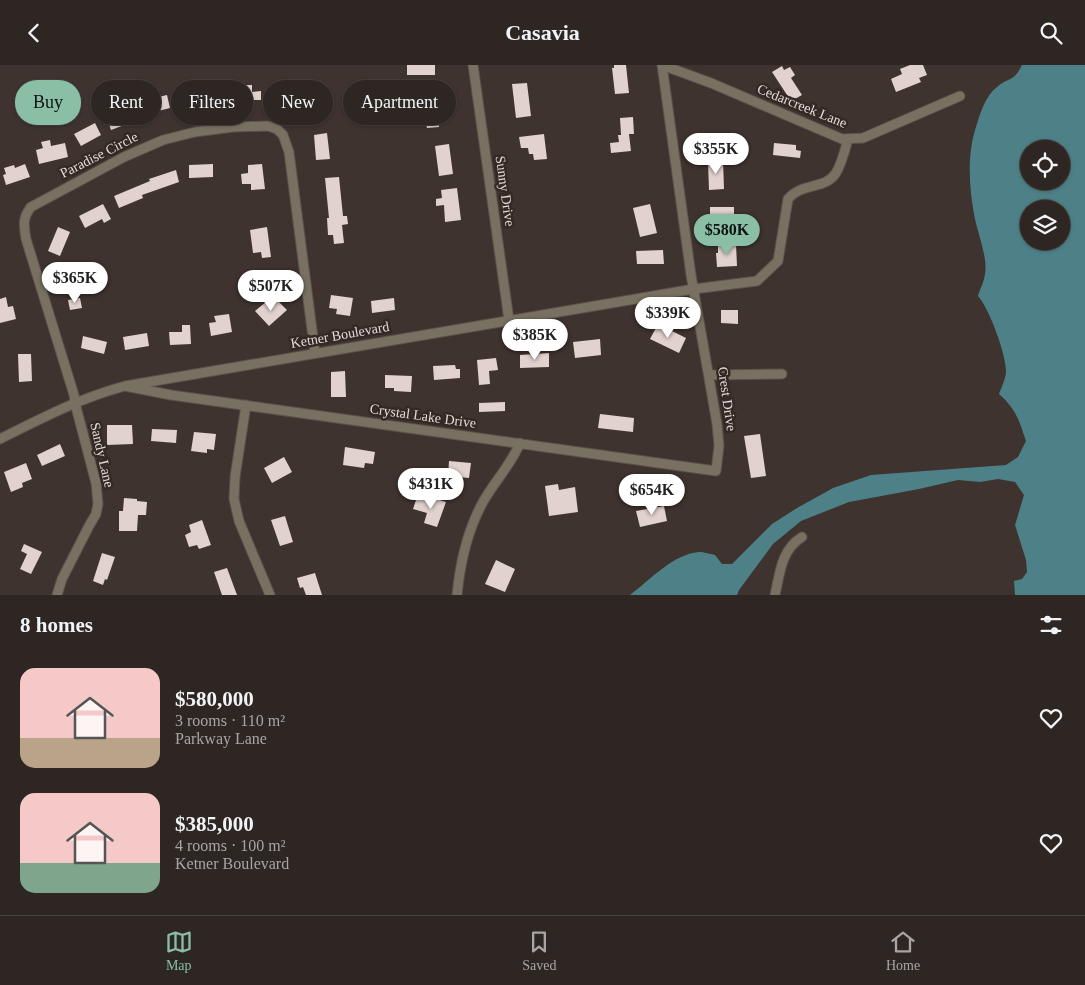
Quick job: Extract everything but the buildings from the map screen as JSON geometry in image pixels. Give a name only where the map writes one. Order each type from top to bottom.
[{"type":"street","name":"Sunny Drive","points":[[473,65],[509,320]]},
{"type":"street","name":"Cedarcreek Lane","points":[[662,65],[711,83],[842,139],[863,138],[960,97]]},
{"type":"street","name":"Crest Drive","points":[[662,65],[719,446],[716,471]]},
{"type":"street","name":"Paradise Circle","points":[[76,401],[26,239],[23,221],[26,214],[30,207],[40,201],[124,157],[163,140],[195,132],[257,125],[277,129],[283,135],[289,152],[315,353]]},
{"type":"street","name":"Ketner Boulevard","points":[[0,439],[76,401],[125,386],[694,289],[756,281],[778,261],[788,199],[794,192],[802,188],[819,185],[832,177],[841,161],[848,139]]},
{"type":"street","points":[[709,375],[782,374]]},
{"type":"street","name":"Crystal Lake Drive","points":[[125,386],[170,395],[716,471]]},
{"type":"street","name":"Sandy Lane","points":[[57,595],[62,579],[96,514],[98,504],[96,483],[76,401]]},
{"type":"street","points":[[246,405],[235,477],[234,499],[239,521],[270,595]]},
{"type":"street","points":[[457,595],[464,556],[478,512],[520,443]]},
{"type":"street","points":[[775,595],[786,552],[792,543],[802,537]]},
{"type":"water","points":[[1022,65],[1085,65],[1085,595],[1015,595],[1014,581],[1022,579],[1027,572],[1026,560],[1015,525],[1024,495],[1015,482],[998,479],[980,482],[958,480],[849,502],[801,521],[773,544],[737,595],[630,595],[671,563],[689,554],[701,552],[715,555],[722,564],[732,564],[772,524],[833,488],[871,475],[1006,465],[1018,457],[1026,441],[1016,415],[999,394],[1006,371],[1005,363],[992,321],[978,296],[984,280],[986,267],[974,214],[970,170],[973,137],[979,117],[989,95],[1001,84],[1014,77]]}]
